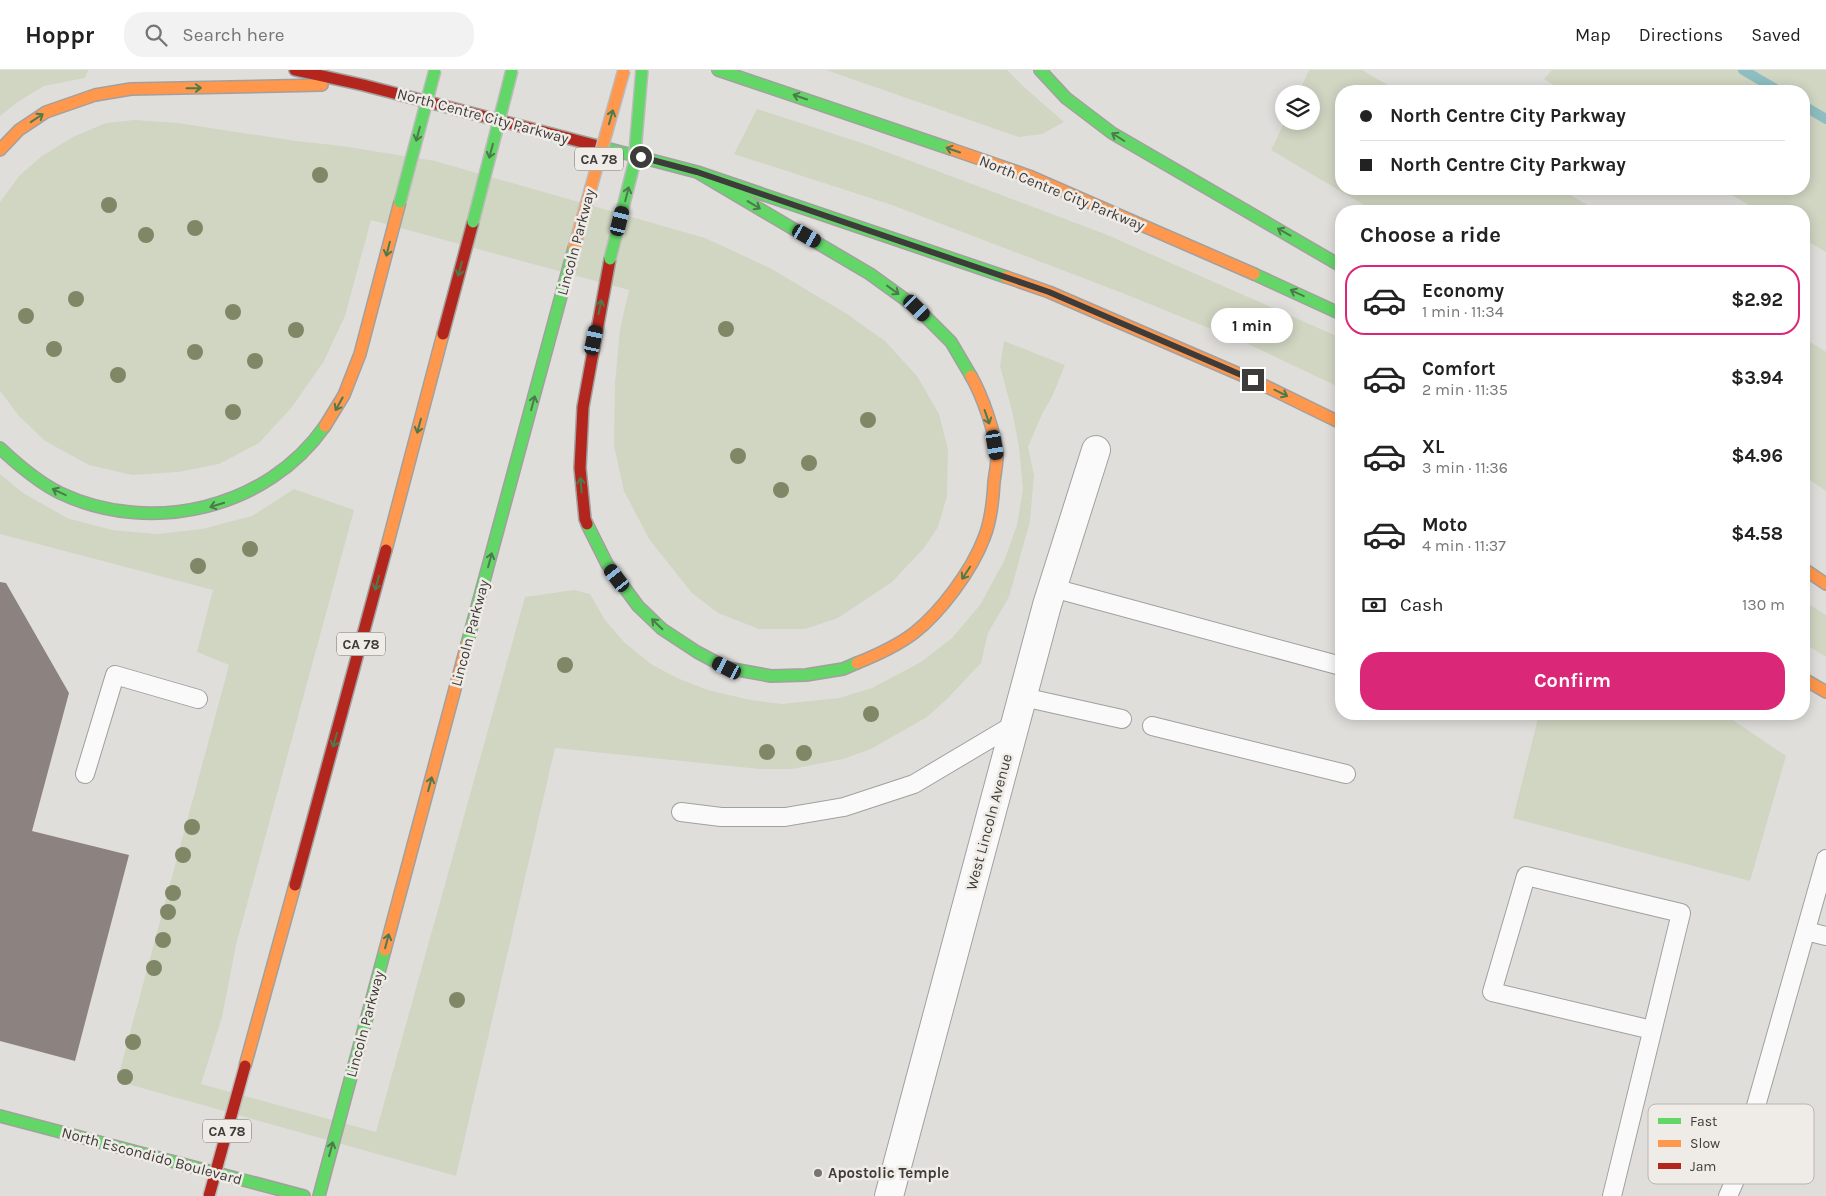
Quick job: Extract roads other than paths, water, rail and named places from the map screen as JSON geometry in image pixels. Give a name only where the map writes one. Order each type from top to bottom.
[{"type":"main road","name":"North Centre City Parkway","points":[[296,70],[363,85],[697,172],[1049,292],[1253,380],[1335,420]]},
{"type":"main road","points":[[0,448],[19,466],[55,491],[88,504],[132,513],[174,513],[205,508],[232,500],[259,486],[300,455],[321,431],[345,392],[364,343],[435,70]]},
{"type":"main road","name":"CA 78","points":[[209,1196],[354,674],[512,70]]},
{"type":"main road","name":"Lincoln Parkway","points":[[319,1196],[574,248],[624,70]]},
{"type":"main road","points":[[642,70],[634,164],[610,258],[583,407],[580,468],[584,518],[607,564],[638,606],[662,629],[697,652],[727,668],[771,676],[806,675],[843,669],[880,654],[915,632],[944,603],[968,572],[984,538],[992,508],[997,456],[993,434],[978,388],[951,342],[917,308],[870,274],[697,172]]},
{"type":"main road","name":"North Centre City Parkway","points":[[718,70],[1029,176],[1242,268],[1335,311]]},
{"type":"main road","points":[[1040,70],[1066,98],[1112,133],[1335,263]]},
{"type":"main road","points":[[0,150],[19,130],[46,112],[104,94],[131,89],[363,85]]},
{"type":"main road","points":[[1810,574],[1826,584]]},
{"type":"main road","points":[[1810,683],[1826,692]]},
{"type":"main road","name":"North Escondido Boulevard","points":[[0,1116],[304,1196]]},
{"type":"street","name":"West Lincoln Avenue","points":[[889,1196],[1053,588],[1096,450]]},
{"type":"lane","points":[[1053,588],[1335,664]]},
{"type":"lane","points":[[85,774],[115,675],[198,699]]},
{"type":"lane","points":[[1023,697],[1122,719]]},
{"type":"lane","points":[[681,812],[721,817],[784,816],[844,807],[914,784],[1016,724]]},
{"type":"lane","points":[[1152,726],[1346,774]]},
{"type":"lane","points":[[1757,1104],[1826,859]]},
{"type":"lane","points":[[1612,1196],[1681,913],[1526,876],[1492,992],[1652,1030]]},
{"type":"lane","points":[[1806,931],[1826,936]]},
{"type":"lane","points":[[1728,1196],[1733,1184]]},
{"type":"waterway","points":[[1743,70],[1769,85]]},
{"type":"waterway","points":[[1810,110],[1826,119]]},
{"type":"place","name":"Apostolic Temple","points":[[818,1173]]}]
